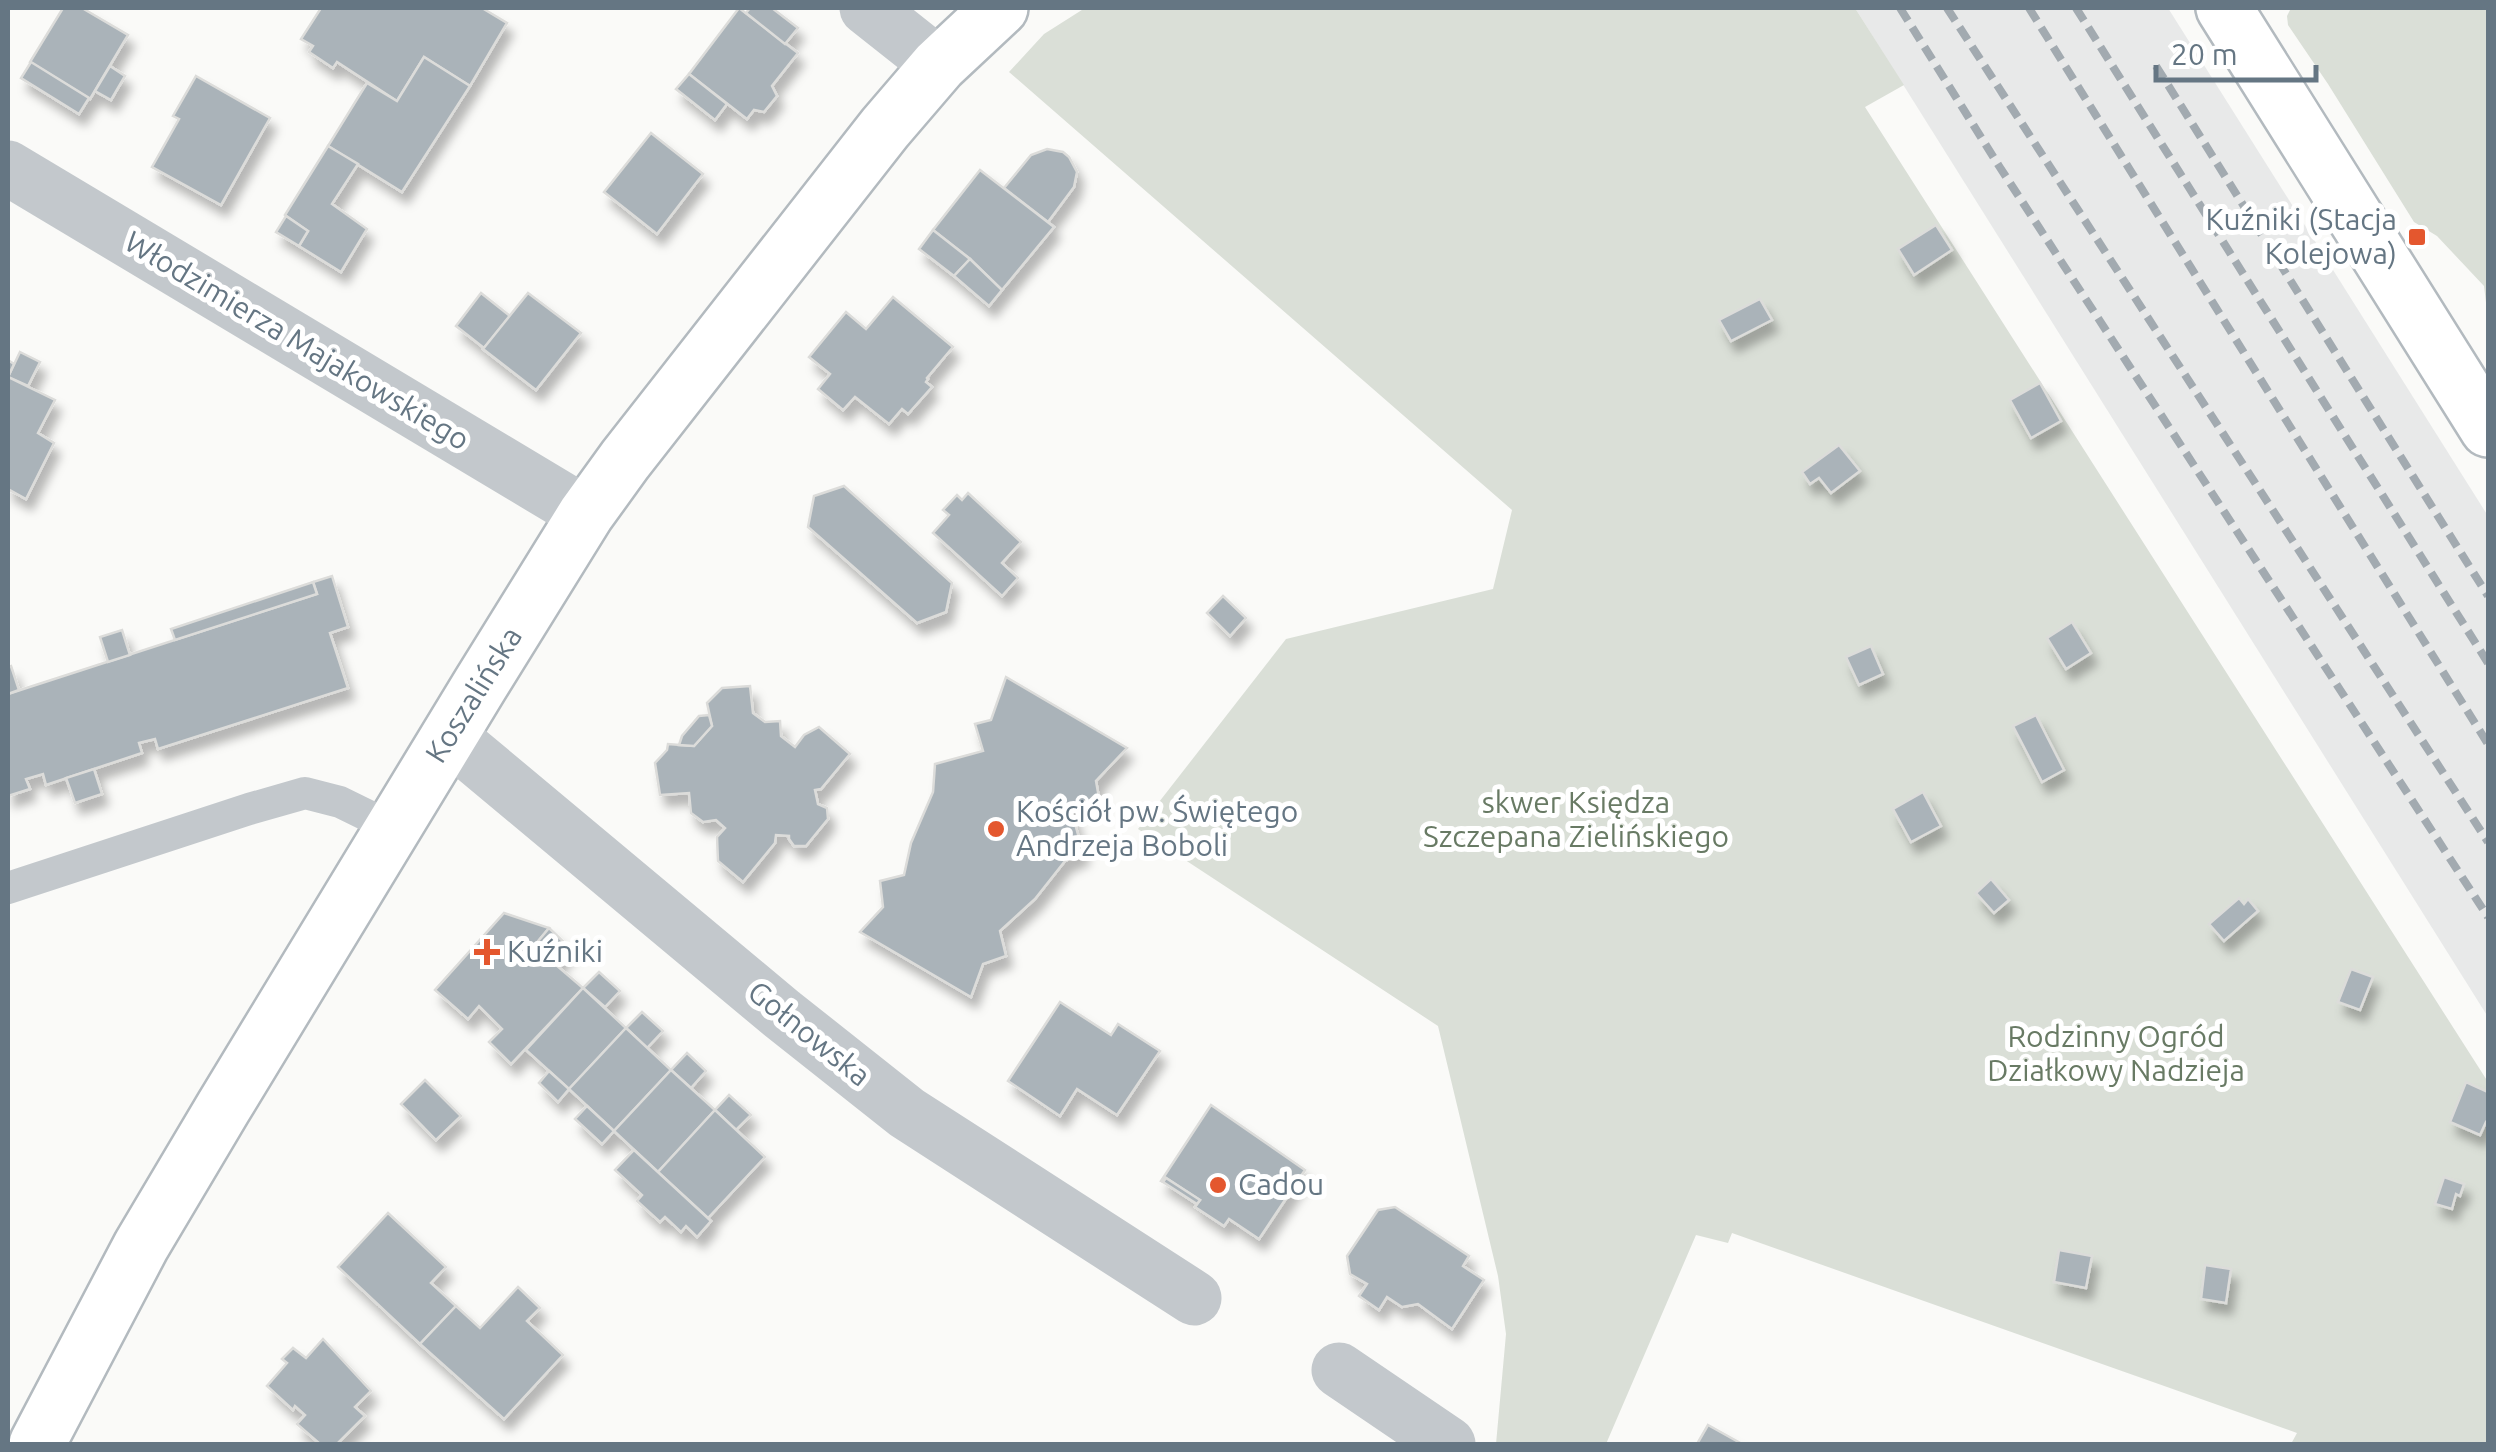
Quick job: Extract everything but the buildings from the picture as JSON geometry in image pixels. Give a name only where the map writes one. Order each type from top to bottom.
[{"type":"street","points":[[867,8],[938,65]]},
{"type":"street","name":"Koszalińska","points":[[36,1444],[141,1246],[586,514],[885,128],[938,65],[1000,8]]},
{"type":"street","points":[[2224,8],[2488,430]]},
{"type":"street","name":"Włodzimierza Majakowskiego","points":[[8,168],[586,514]]},
{"type":"street","name":"Gołnowska","points":[[448,736],[907,1113],[1194,1298]]},
{"type":"street","points":[[1339,1370],[1448,1444]]},
{"type":"lane","points":[[8,888],[306,793],[340,802],[393,828]]},
{"type":"shaded area","points":[[1855,8],[2168,8],[2488,516],[2488,1017]]},
{"type":"green space","points":[[1085,8],[1855,8],[1904,85],[1865,107],[2488,1082],[2488,1444],[2291,1444],[2297,1433],[1732,1233],[1728,1243],[1696,1235],[1606,1444],[1496,1444],[1506,1334],[1498,1276],[1438,1026],[1138,829],[1286,639],[1493,589],[1512,510],[1009,72],[1044,34]]},
{"type":"green space","points":[[2291,8],[2488,8],[2488,319],[2484,286],[2437,236],[2414,222],[2288,25]]},
{"type":"railway","points":[[1900,8],[2488,917]]},
{"type":"railway","points":[[1947,8],[2488,842]]},
{"type":"railway","points":[[2029,8],[2488,744]]},
{"type":"railway","points":[[2076,8],[2488,663]]},
{"type":"railway","points":[[2156,66],[2488,596]]},
{"type":"place","name":"Kuźniki (Stacja Kolejowa)","points":[[2417,237]]},
{"type":"place","name":"Kościół pw. Świętego Andrzeja Boboli","points":[[996,829]]},
{"type":"place","name":"Kuźniki","points":[[487,952]]},
{"type":"place","name":"Cadou","points":[[1218,1185]]},
{"type":"park label","name":"skwer Księdza Szczepana Zielińskiego","points":[[1576,820]]},
{"type":"park label","name":"Rodzinny Ogród Działkowy Nadzieja","points":[[2116,1054]]}]
